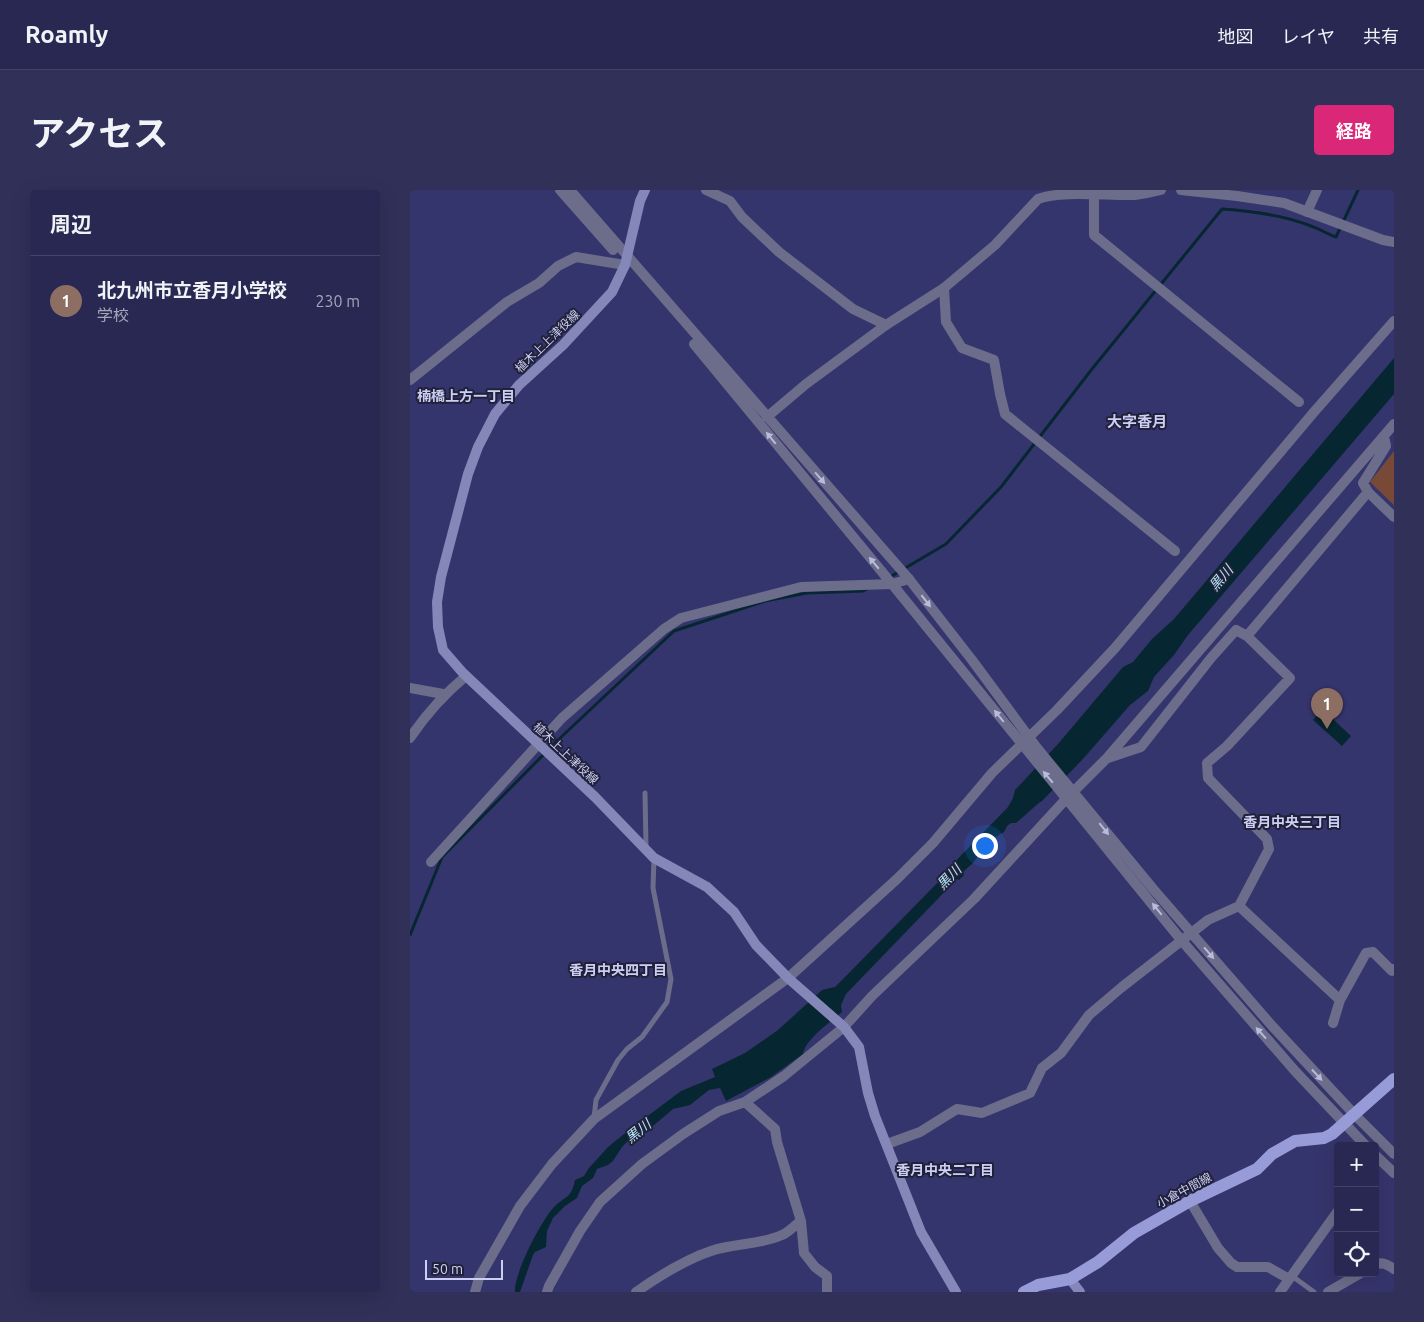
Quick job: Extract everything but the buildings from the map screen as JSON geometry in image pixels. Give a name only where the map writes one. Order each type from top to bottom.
[{"type":"main road","name":"植木上上津役線","points":[[645,190],[638,209],[626,261],[612,292],[596,311],[519,385],[495,414],[478,447],[468,474],[441,577],[438,627],[444,650],[466,676],[539,744],[654,858],[708,887],[734,912],[756,945],[788,978],[841,1024],[859,1047],[870,1101],[921,1232],[956,1292]]},
{"type":"main road","name":"小倉中間線","points":[[1024,1292],[1038,1285],[1070,1279],[1098,1262],[1134,1233],[1190,1201],[1256,1169],[1272,1154],[1295,1141],[1324,1138],[1332,1134],[1394,1080]]},
{"type":"main road","points":[[1070,1279],[1080,1292]]},
{"type":"street","points":[[560,190],[767,417],[909,579],[1030,736],[1033,751]]},
{"type":"street","points":[[570,190],[601,224],[626,261],[1021,744],[1033,751],[1273,1027],[1391,1151],[1379,1158]]},
{"type":"street","points":[[706,190],[730,202],[779,252],[853,309],[886,325]]},
{"type":"street","points":[[767,417],[806,384],[886,325],[944,288],[995,245],[1038,199],[1046,195],[1076,193],[1136,195],[1161,190]]},
{"type":"street","points":[[1181,190],[1284,203],[1383,240],[1394,242]]},
{"type":"street","points":[[1307,212],[1317,190]]},
{"type":"street","points":[[1092,193],[1094,235],[1299,402]]},
{"type":"street","points":[[410,380],[507,302],[539,283],[558,266],[576,257],[626,261]]},
{"type":"street","points":[[944,288],[946,322],[962,348],[994,360],[1005,414],[1175,551]]},
{"type":"street","points":[[475,1292],[480,1278],[520,1206],[552,1164],[594,1119],[788,978],[897,879],[933,843],[992,773],[1057,710],[1115,648],[1314,412],[1394,321]]},
{"type":"street","points":[[547,1292],[580,1231],[600,1202],[642,1164],[683,1134],[720,1111],[745,1102],[784,1076],[974,899],[1070,795],[1107,758],[1394,424]]},
{"type":"street","points":[[1384,436],[1386,446],[1363,483],[1368,492],[1394,517]]},
{"type":"street","points":[[1247,636],[1368,492]]},
{"type":"street","points":[[431,862],[562,718],[664,629],[681,618],[801,587],[892,584],[909,579]]},
{"type":"street","points":[[887,1144],[920,1132],[957,1109],[982,1113],[1030,1093],[1042,1068],[1061,1053],[1089,1015],[1208,920],[1239,906],[1269,849],[1267,839],[1208,778],[1207,763],[1227,746],[1290,678],[1247,636],[1236,630],[1211,658],[1141,747],[1107,758]]},
{"type":"street","points":[[410,738],[424,717],[444,694],[466,676]]},
{"type":"street","points":[[410,688],[444,694]]},
{"type":"street","points":[[1070,795],[1182,941],[1254,1025],[1362,1142]]},
{"type":"street","points":[[1239,906],[1340,1000]]},
{"type":"street","points":[[1333,1023],[1340,1000],[1366,954],[1373,952],[1392,971],[1394,969]]},
{"type":"street","points":[[745,1102],[775,1129],[777,1142],[801,1221],[804,1253],[815,1267],[827,1276],[827,1292]]},
{"type":"street","points":[[1379,1161],[1394,1173]]},
{"type":"street","points":[[1190,1201],[1218,1248],[1231,1263],[1237,1267],[1268,1267],[1290,1277]]},
{"type":"street","points":[[1280,1292],[1334,1216]]},
{"type":"street","points":[[636,1292],[696,1256],[712,1250],[757,1242],[783,1234],[801,1221]]},
{"type":"street","points":[[1379,1265],[1386,1264],[1394,1269]]},
{"type":"street","points":[[1328,1292],[1354,1277]]},
{"type":"lane","points":[[645,793],[646,850]]},
{"type":"lane","points":[[594,1119],[596,1100],[618,1060],[627,1049],[642,1037],[667,1002],[671,979],[653,888],[654,858]]},
{"type":"lane","points":[[1290,1277],[1314,1292]]},
{"type":"shaded area","points":[[1394,451],[1394,505],[1370,482]]},
{"type":"water","name":"黒川","points":[[1394,358],[1394,394],[1188,635],[1174,655],[1154,677],[1148,691],[1130,705],[1083,759],[1041,802],[1016,823],[1011,823],[1007,826],[1004,832],[987,842],[974,862],[963,872],[964,875],[959,880],[957,879],[846,994],[841,1005],[842,1012],[813,1037],[803,1054],[771,1077],[726,1101],[720,1088],[709,1090],[690,1105],[673,1109],[647,1131],[630,1139],[608,1165],[597,1169],[593,1178],[582,1186],[577,1198],[565,1206],[553,1218],[547,1231],[546,1247],[535,1252],[520,1292],[515,1292],[523,1260],[536,1235],[554,1207],[570,1194],[575,1180],[584,1176],[608,1147],[624,1134],[635,1129],[649,1115],[681,1091],[715,1077],[712,1069],[745,1053],[778,1030],[822,990],[835,987],[847,975],[948,872],[947,870],[1008,807],[1015,790],[1058,744],[1123,667],[1133,662],[1152,639],[1174,619]]},
{"type":"water","points":[[1322,709],[1351,736],[1342,746],[1313,720]]},
{"type":"waterway","points":[[890,577],[946,544],[1001,487],[1092,369],[1222,209],[1278,216],[1314,227],[1336,237],[1358,190]]},
{"type":"waterway","points":[[410,935],[442,857],[558,740],[674,631],[765,601],[807,593],[863,591],[867,589]]},
{"type":"place","name":"北九州市立香月小学校","points":[[1327,729]]},
{"type":"district","name":"楠橋上方一丁目","points":[[466,396]]},
{"type":"district","name":"大字香月","points":[[1137,421]]},
{"type":"district","name":"香月中央三丁目","points":[[1292,822]]},
{"type":"district","name":"香月中央四丁目","points":[[618,970]]},
{"type":"district","name":"香月中央二丁目","points":[[945,1170]]}]
